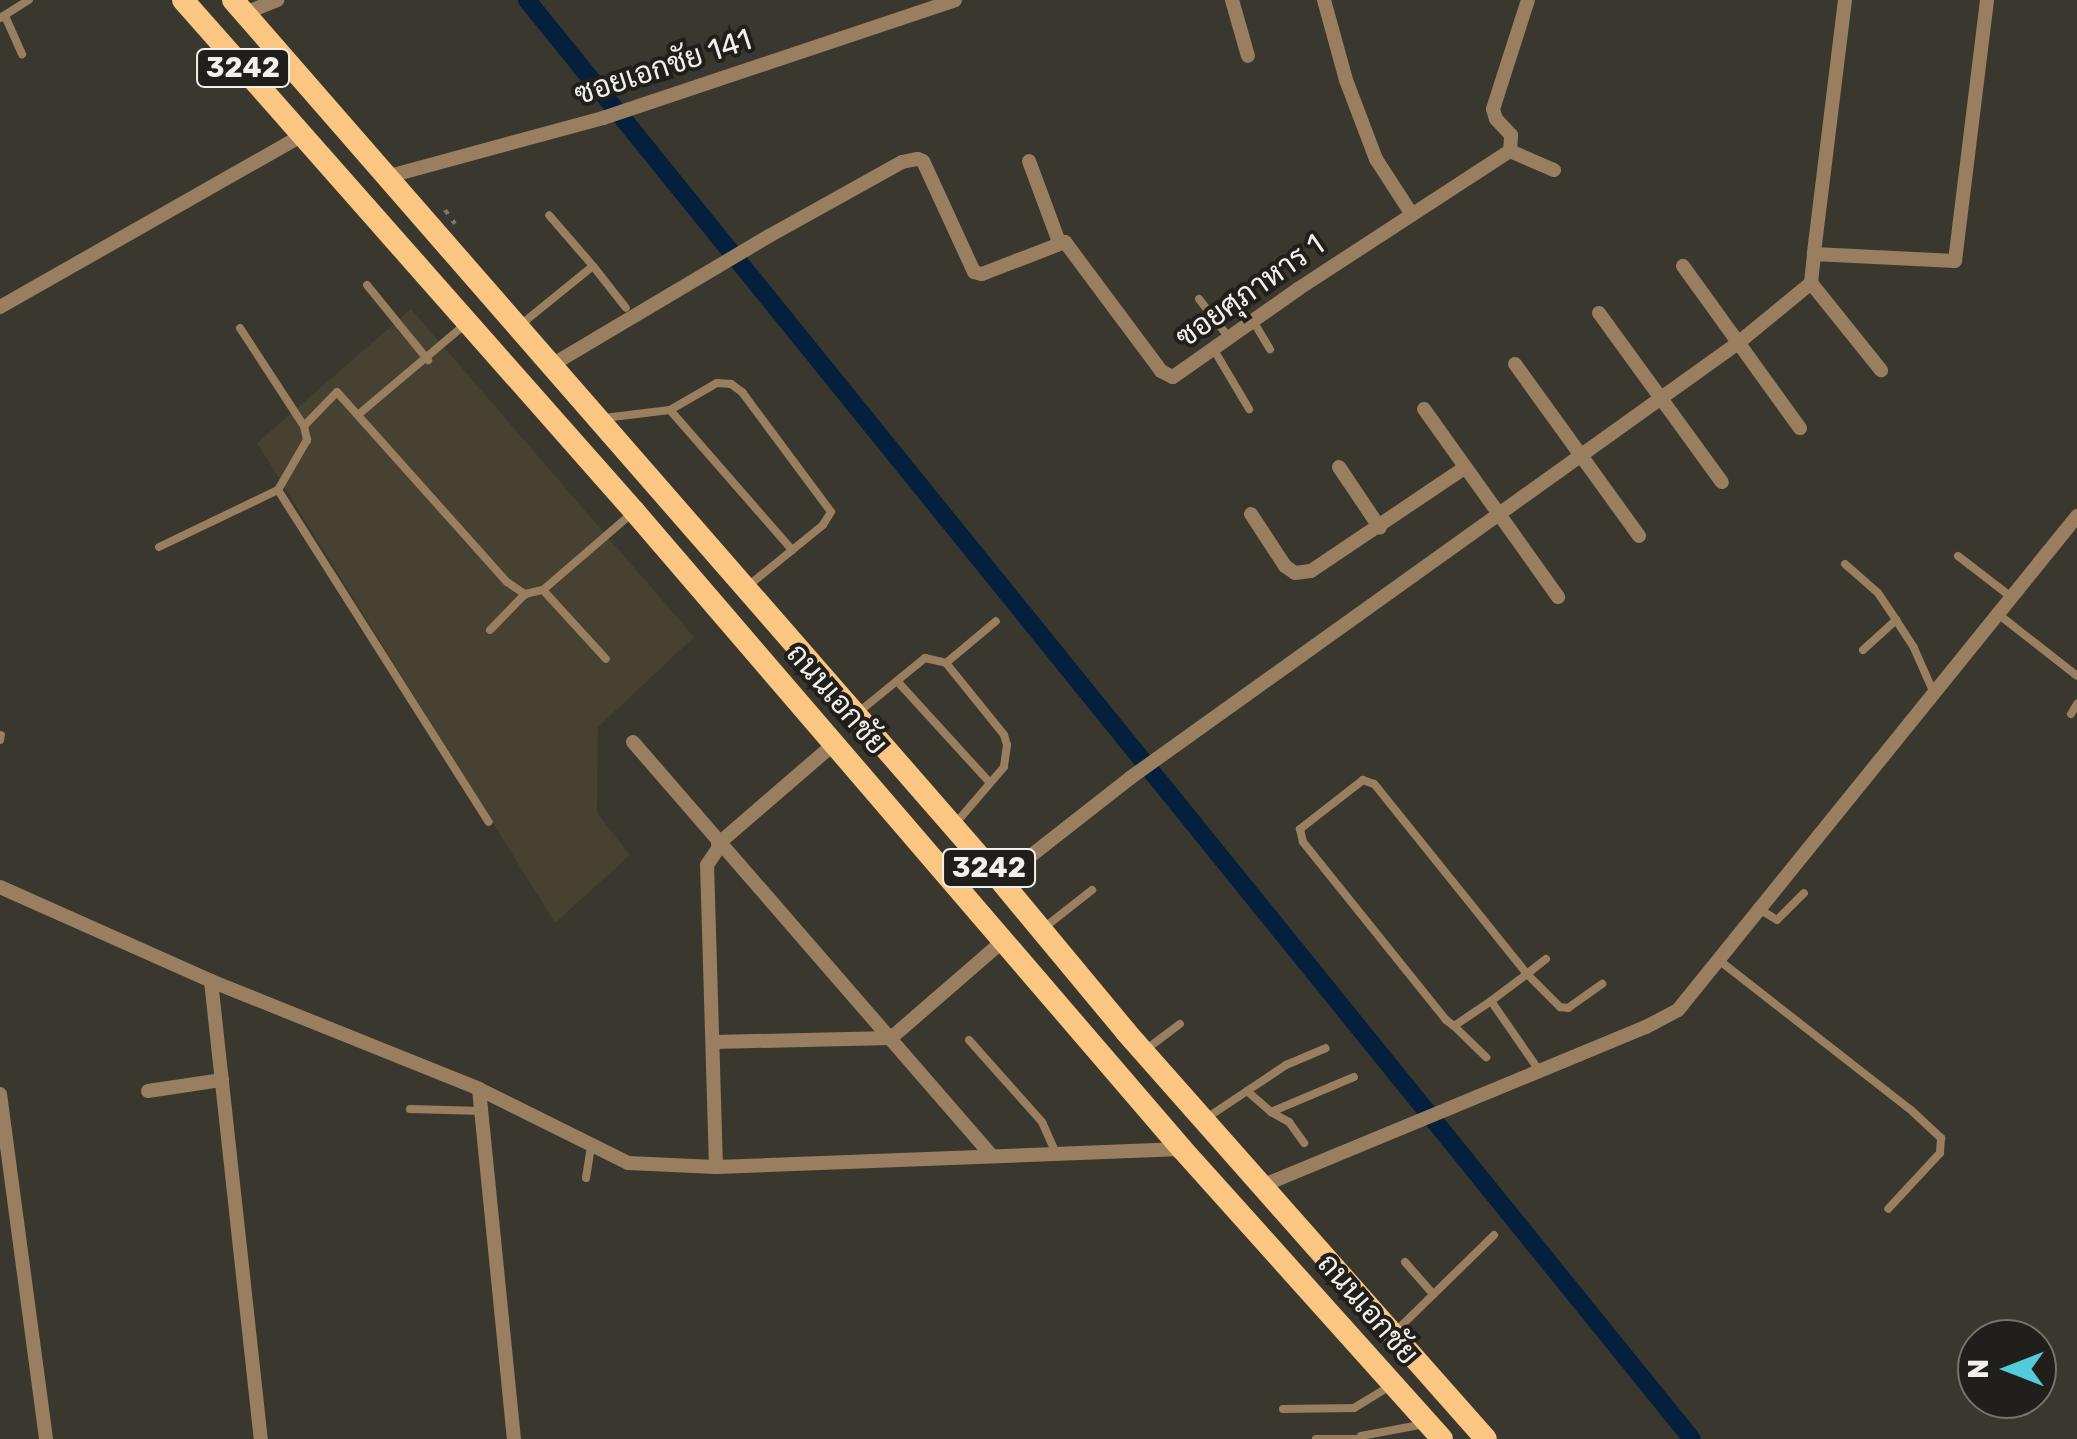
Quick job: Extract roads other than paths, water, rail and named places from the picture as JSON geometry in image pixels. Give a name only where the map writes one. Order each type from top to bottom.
[{"type":"main road","name":"ถนนเอกชัย","points":[[184,0],[634,510],[1182,1149],[1435,1431]]},
{"type":"main road","name":"ถนนเอกชัย","points":[[239,7],[1000,880],[1144,1051],[1486,1439]]},
{"type":"main road","points":[[1182,1149],[1213,1127]]},
{"type":"street","points":[[239,7],[277,0]]},
{"type":"street","name":"ซอยเอกชัย 141","points":[[386,178],[604,118],[652,98],[955,0]]},
{"type":"street","points":[[1232,0],[1248,56]]},
{"type":"street","points":[[1324,0],[1353,101],[1376,159],[1411,213]]},
{"type":"street","points":[[1528,0],[1493,109],[1510,135],[1510,151],[1554,170]]},
{"type":"street","points":[[1000,880],[1130,778],[1738,343],[1811,283],[1844,0]]},
{"type":"street","points":[[1814,254],[1955,261],[1986,0]]},
{"type":"street","points":[[0,307],[303,135]]},
{"type":"street","name":"ซอยศุภาหาร 1","points":[[1059,242],[1072,246],[1166,376],[1180,374],[1411,213],[1510,151]]},
{"type":"street","points":[[550,366],[732,261],[768,236],[902,162],[923,161],[974,272],[982,274],[1059,242],[1029,161]]},
{"type":"street","points":[[1684,266],[1800,428]]},
{"type":"street","points":[[1811,283],[1881,370]]},
{"type":"street","points":[[1599,313],[1657,398],[1722,482]]},
{"type":"street","points":[[1516,364],[1639,536]]},
{"type":"street","points":[[1424,409],[1558,597]]},
{"type":"street","points":[[1339,467],[1380,528]]},
{"type":"street","points":[[1252,514],[1285,566],[1296,573],[1310,571],[1380,528],[1464,468]]},
{"type":"street","points":[[1264,1185],[1663,1019],[1687,1000],[2077,516]]},
{"type":"street","points":[[633,742],[992,1156]]},
{"type":"street","points":[[716,1167],[707,865],[719,845],[835,743]]},
{"type":"street","points":[[0,887],[211,982],[480,1088],[591,1148],[653,1167],[1182,1149]]},
{"type":"street","points":[[714,1042],[891,1038],[1004,940]]},
{"type":"street","points":[[211,982],[261,1439]]},
{"type":"street","points":[[148,1090],[222,1080]]},
{"type":"street","points":[[480,1088],[514,1439]]},
{"type":"street","points":[[0,1094],[46,1439]]},
{"type":"lane","points":[[22,54],[2,17],[29,0]]},
{"type":"lane","points":[[549,215],[626,308]]},
{"type":"lane","points":[[519,326],[593,266]]},
{"type":"lane","points":[[368,286],[428,360]]},
{"type":"lane","points":[[1199,299],[1230,339]]},
{"type":"lane","points":[[1254,321],[1270,348]]},
{"type":"lane","points":[[359,414],[428,360],[466,323]]},
{"type":"lane","points":[[159,547],[278,490],[308,440],[304,426],[240,328]]},
{"type":"lane","points":[[1214,350],[1249,409]]},
{"type":"lane","points":[[596,419],[670,410],[717,383],[731,384],[742,392],[830,508],[823,524],[745,588]]},
{"type":"lane","points":[[304,426],[333,392],[340,393],[507,582],[524,594]]},
{"type":"lane","points":[[670,410],[792,550]]},
{"type":"lane","points":[[278,490],[489,822]]},
{"type":"lane","points":[[490,630],[524,594],[543,590],[634,510]]},
{"type":"lane","points":[[1958,556],[2010,596]]},
{"type":"lane","points":[[1845,564],[1878,594],[1933,691]]},
{"type":"lane","points":[[543,590],[606,659]]},
{"type":"lane","points":[[1998,613],[2077,676]]},
{"type":"lane","points":[[1863,650],[1896,620]]},
{"type":"lane","points":[[946,663],[996,621]]},
{"type":"lane","points":[[855,715],[925,658],[946,663],[1004,735],[1007,756],[990,783],[953,826]]},
{"type":"lane","points":[[896,681],[990,783]]},
{"type":"lane","points":[[2070,714],[2077,704]]},
{"type":"lane","points":[[1486,1057],[1454,1026],[1300,834],[1306,823],[1363,780],[1374,784],[1528,974],[1565,1009],[1602,984]]},
{"type":"lane","points":[[1042,930],[1092,890]]},
{"type":"lane","points":[[1760,910],[1777,920],[1804,893]]},
{"type":"lane","points":[[1454,1026],[1546,959]]},
{"type":"lane","points":[[1720,961],[1941,1138],[1940,1153],[1888,1209]]},
{"type":"lane","points":[[1491,1001],[1538,1069]]},
{"type":"lane","points":[[1144,1051],[1180,1024]]},
{"type":"lane","points":[[968,1040],[1042,1122],[1056,1154]]},
{"type":"lane","points":[[1213,1127],[1247,1090],[1286,1065],[1326,1048]]},
{"type":"lane","points":[[1271,1112],[1354,1078]]},
{"type":"lane","points":[[1247,1090],[1289,1122],[1304,1143]]},
{"type":"lane","points":[[410,1109],[482,1111]]},
{"type":"lane","points":[[586,1178],[591,1148]]},
{"type":"lane","points":[[1394,1333],[1494,1234]]},
{"type":"lane","points":[[1404,1262],[1434,1294]]},
{"type":"lane","points":[[1283,1409],[1354,1408],[1394,1384]]},
{"type":"lane","points":[[1316,1439],[1435,1431]]},
{"type":"waterway","points":[[527,0],[1692,1439]]}]
